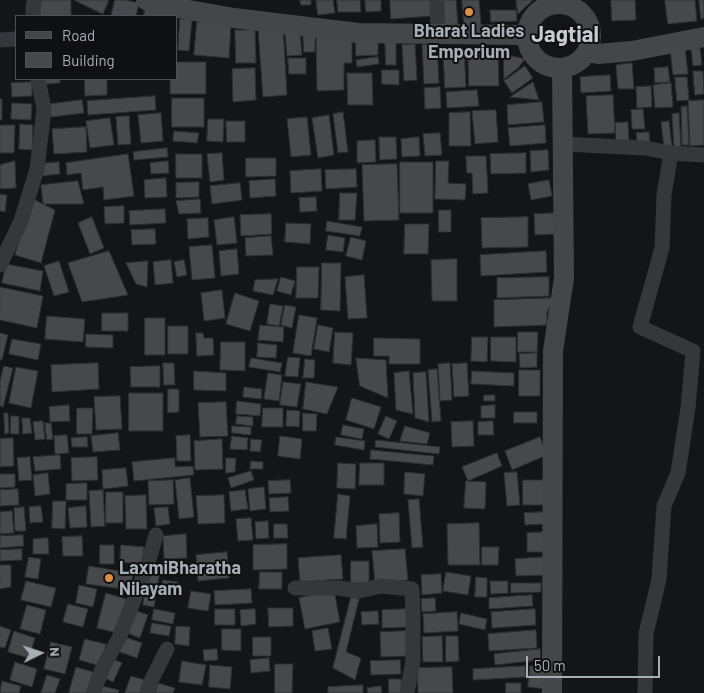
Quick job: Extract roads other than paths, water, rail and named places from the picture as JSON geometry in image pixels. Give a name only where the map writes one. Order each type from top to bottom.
[{"type":"main road","points":[[146,0],[160,5],[197,6],[234,18],[358,33],[526,35]]},
{"type":"main road","points":[[569,3],[579,11],[589,24],[591,41],[588,52],[581,60],[572,66],[562,69],[551,68],[533,56],[528,46],[526,35],[534,16],[541,10],[550,5],[569,3]]},
{"type":"main road","points":[[588,52],[598,54],[632,51],[704,37]]},
{"type":"main road","points":[[552,693],[553,351],[564,278],[562,69]]},
{"type":"street","points":[[34,15],[33,6],[35,0]]},
{"type":"street","points":[[436,0],[438,33]]},
{"type":"street","points":[[0,40],[15,39]]},
{"type":"street","points":[[0,265],[21,221],[37,168],[44,108],[38,80]]},
{"type":"street","points":[[562,144],[645,148],[671,153],[704,155]]},
{"type":"street","points":[[645,693],[646,634],[659,579],[664,506],[678,473],[688,408],[693,351],[640,327],[662,248],[664,195],[671,153]]},
{"type":"street","points":[[93,693],[103,667],[119,638],[147,567],[156,535]]},
{"type":"street","points":[[295,588],[339,588],[359,591],[381,586],[412,589],[413,661],[407,693]]},
{"type":"street","points":[[147,693],[167,649]]},
{"type":"place","name":"Bharat Ladies Emporium","points":[[469,12]]},
{"type":"place","name":"LaxmiBharatha Nilayam","points":[[109,578]]},
{"type":"district","name":"Jagtial","points":[[565,35]]}]
